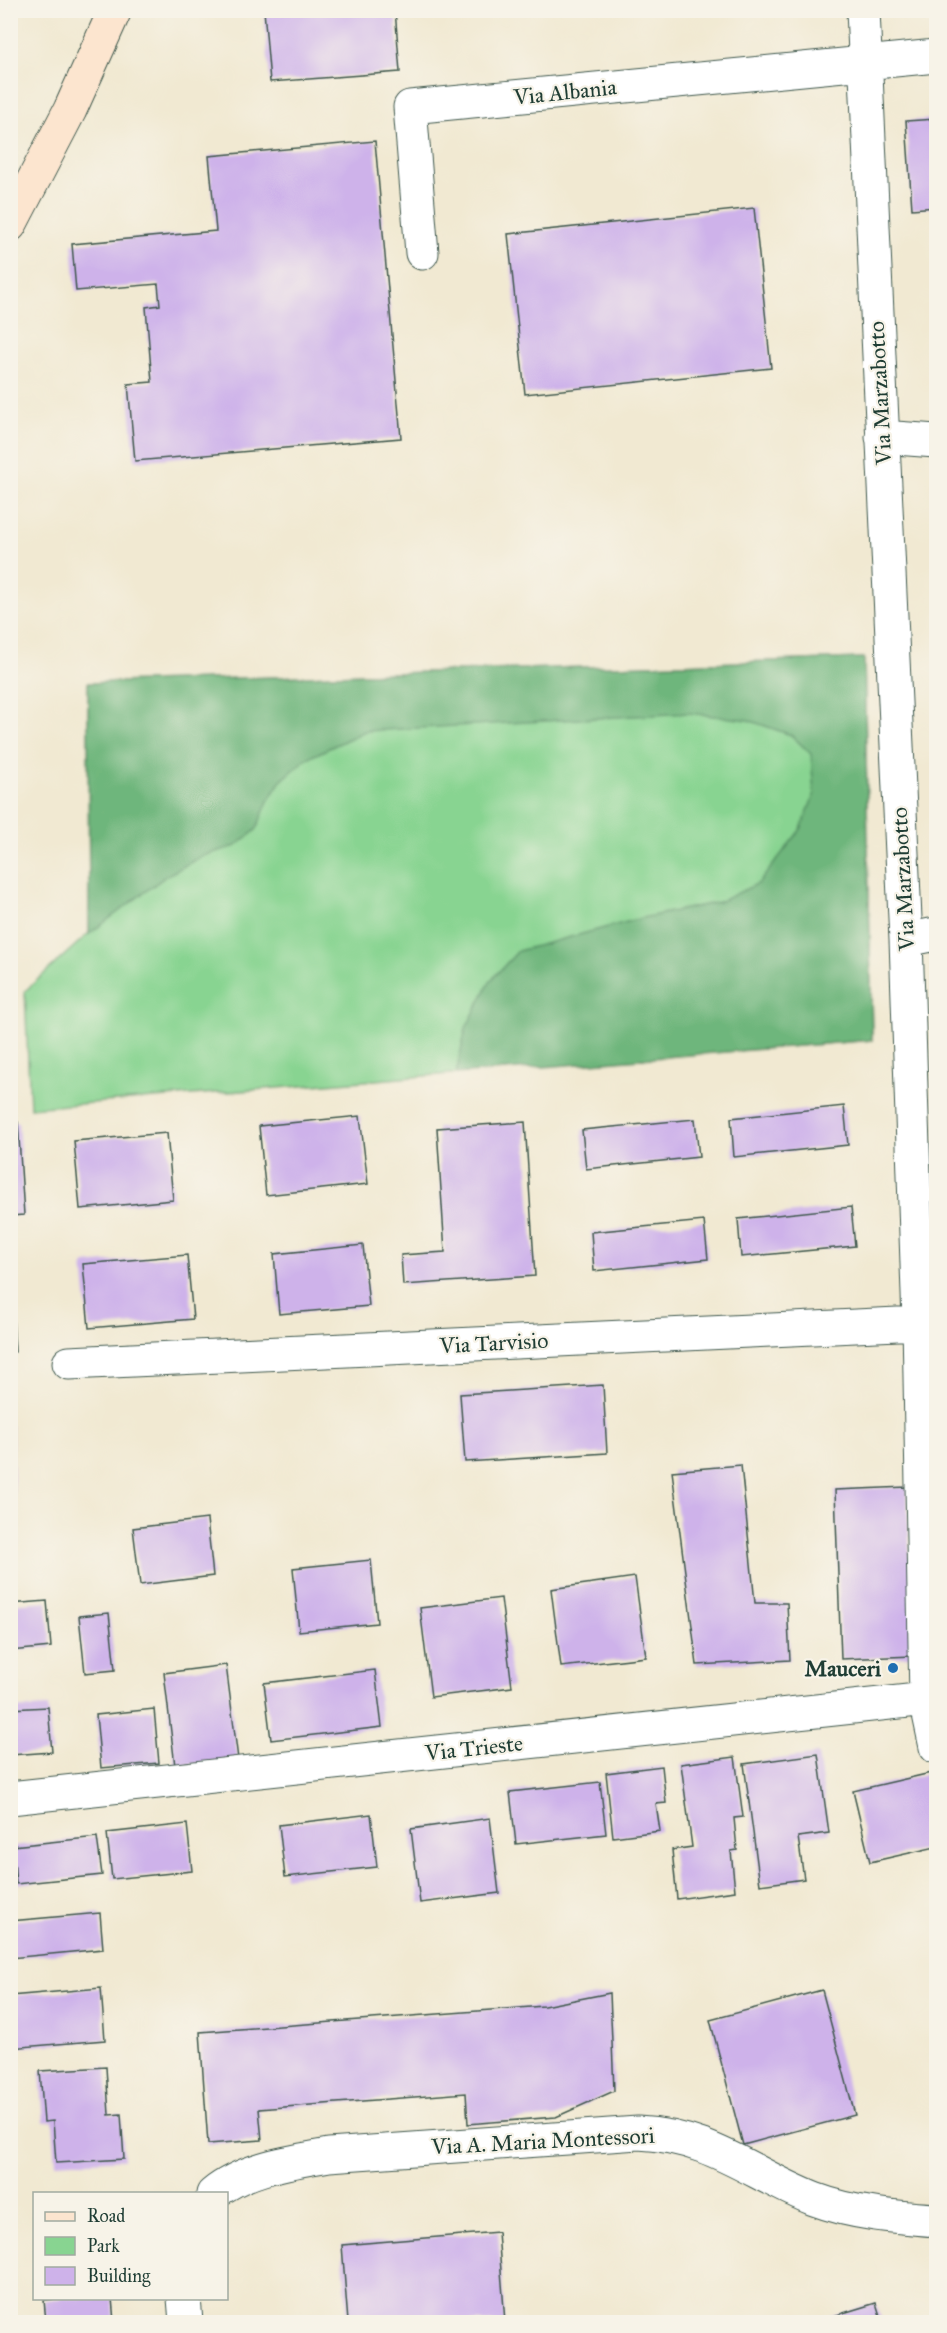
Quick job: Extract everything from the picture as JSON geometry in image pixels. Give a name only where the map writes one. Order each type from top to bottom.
[{"type":"main road","points":[[10,225],[70,110],[115,10]]},
{"type":"street","name":"Via Marzabotto","points":[[863,10],[882,437],[921,937],[928,1322],[931,1699],[936,1747]]},
{"type":"street","points":[[865,62],[936,56]]},
{"type":"street","name":"Via Albania","points":[[422,253],[410,107],[865,62]]},
{"type":"street","points":[[882,437],[936,441]]},
{"type":"street","name":"Via Tarvisio","points":[[69,1363],[928,1322]]},
{"type":"street","name":"Via Trieste","points":[[10,1798],[931,1699]]},
{"type":"street","name":"Via A. Maria Montessori","points":[[215,2192],[250,2174],[295,2161],[329,2155],[638,2133],[682,2139],[714,2150],[798,2192],[833,2206],[886,2216],[936,2220]]},
{"type":"street","points":[[184,2300],[186,2322]]},
{"type":"green space","points":[[864,658],[872,1040],[30,1108],[25,991],[89,933],[88,683]]},
{"type":"green space","points":[[864,658],[872,1040],[456,1074],[466,1028],[491,980],[518,951],[642,918],[719,902],[759,883],[801,829],[814,795],[811,754],[791,735],[748,720],[688,713],[365,731],[306,759],[280,782],[268,801],[256,830],[236,846],[202,856],[166,876],[89,934],[88,683]]},
{"type":"building","points":[[264,10],[395,10],[400,72],[270,82]]},
{"type":"building","points":[[936,119],[936,207],[912,209],[906,121]]},
{"type":"building","points":[[375,141],[401,438],[135,461],[128,384],[152,382],[146,307],[160,305],[158,284],[76,291],[72,244],[216,231],[209,156]]},
{"type":"building","points":[[754,208],[771,368],[525,394],[508,234]]},
{"type":"building","points":[[844,1106],[848,1145],[734,1157],[731,1118]]},
{"type":"building","points":[[360,1116],[368,1184],[266,1195],[259,1126]]},
{"type":"building","points":[[695,1119],[699,1157],[586,1169],[582,1130]]},
{"type":"building","points":[[10,1122],[18,1122],[24,1215],[10,1216]]},
{"type":"building","points":[[525,1122],[535,1276],[403,1285],[401,1255],[445,1252],[437,1128]]},
{"type":"building","points":[[167,1133],[173,1200],[80,1209],[74,1141]]},
{"type":"building","points":[[851,1207],[855,1246],[741,1257],[738,1219]]},
{"type":"building","points":[[704,1221],[708,1259],[594,1271],[591,1232]]},
{"type":"building","points":[[363,1245],[369,1306],[279,1314],[274,1254]]},
{"type":"building","points":[[187,1255],[193,1319],[89,1328],[83,1264]]},
{"type":"building","points":[[10,1297],[12,1297],[15,1352],[10,1353]]},
{"type":"building","points":[[603,1385],[607,1453],[465,1462],[460,1394]]},
{"type":"building","points":[[10,1426],[12,1426],[14,1497],[10,1497]]},
{"type":"building","points":[[741,1465],[755,1603],[787,1603],[790,1660],[697,1665],[672,1471]]},
{"type":"building","points":[[907,1487],[913,1656],[841,1659],[835,1490]]},
{"type":"building","points":[[207,1519],[213,1576],[140,1585],[133,1528]]},
{"type":"building","points":[[371,1560],[377,1623],[299,1631],[293,1568]]},
{"type":"building","points":[[635,1577],[646,1657],[561,1667],[551,1589]]},
{"type":"building","points":[[501,1598],[512,1687],[431,1697],[420,1608]]},
{"type":"building","points":[[47,1601],[51,1647],[10,1651],[10,1604]]},
{"type":"building","points":[[109,1613],[115,1670],[85,1673],[79,1616]]},
{"type":"building","points":[[226,1665],[238,1759],[175,1766],[164,1673]]},
{"type":"building","points":[[375,1670],[382,1727],[271,1740],[264,1683]]},
{"type":"building","points":[[48,1707],[52,1752],[10,1755],[10,1709]]},
{"type":"building","points":[[154,1709],[159,1763],[101,1768],[96,1715]]},
{"type":"building","points":[[818,1754],[829,1833],[798,1837],[804,1879],[760,1885],[744,1764]]},
{"type":"building","points":[[735,1757],[743,1817],[734,1818],[737,1850],[731,1851],[735,1891],[677,1899],[672,1850],[692,1847],[681,1764]]},
{"type":"building","points":[[662,1766],[666,1803],[656,1804],[660,1831],[613,1837],[606,1773]]},
{"type":"building","points":[[931,1773],[936,1799],[936,1847],[870,1862],[853,1791]]},
{"type":"building","points":[[600,1782],[606,1834],[516,1844],[510,1792]]},
{"type":"building","points":[[371,1814],[377,1867],[285,1877],[279,1825]]},
{"type":"building","points":[[490,1818],[499,1893],[420,1903],[411,1829]]},
{"type":"building","points":[[187,1824],[192,1871],[112,1879],[107,1833]]},
{"type":"building","points":[[97,1837],[102,1875],[16,1884],[13,1846]]},
{"type":"building","points":[[100,1913],[103,1949],[10,1958],[10,1921]]},
{"type":"building","points":[[101,1988],[105,2040],[10,2048],[10,1996]]},
{"type":"building","points":[[822,1990],[855,2115],[743,2145],[710,2020]]},
{"type":"building","points":[[610,1993],[614,2091],[556,2117],[468,2124],[466,2093],[259,2109],[262,2140],[208,2144],[200,2032],[544,2006]]},
{"type":"building","points":[[106,2067],[109,2115],[121,2114],[124,2159],[56,2163],[53,2121],[44,2122],[40,2071]]},
{"type":"building","points":[[498,2232],[505,2322],[348,2322],[342,2245]]},
{"type":"building","points":[[44,2300],[112,2300],[114,2322],[46,2322]]},
{"type":"building","points":[[876,2303],[882,2322],[814,2322]]},
{"type":"place","name":"Mauceri","points":[[893,1668]]}]
